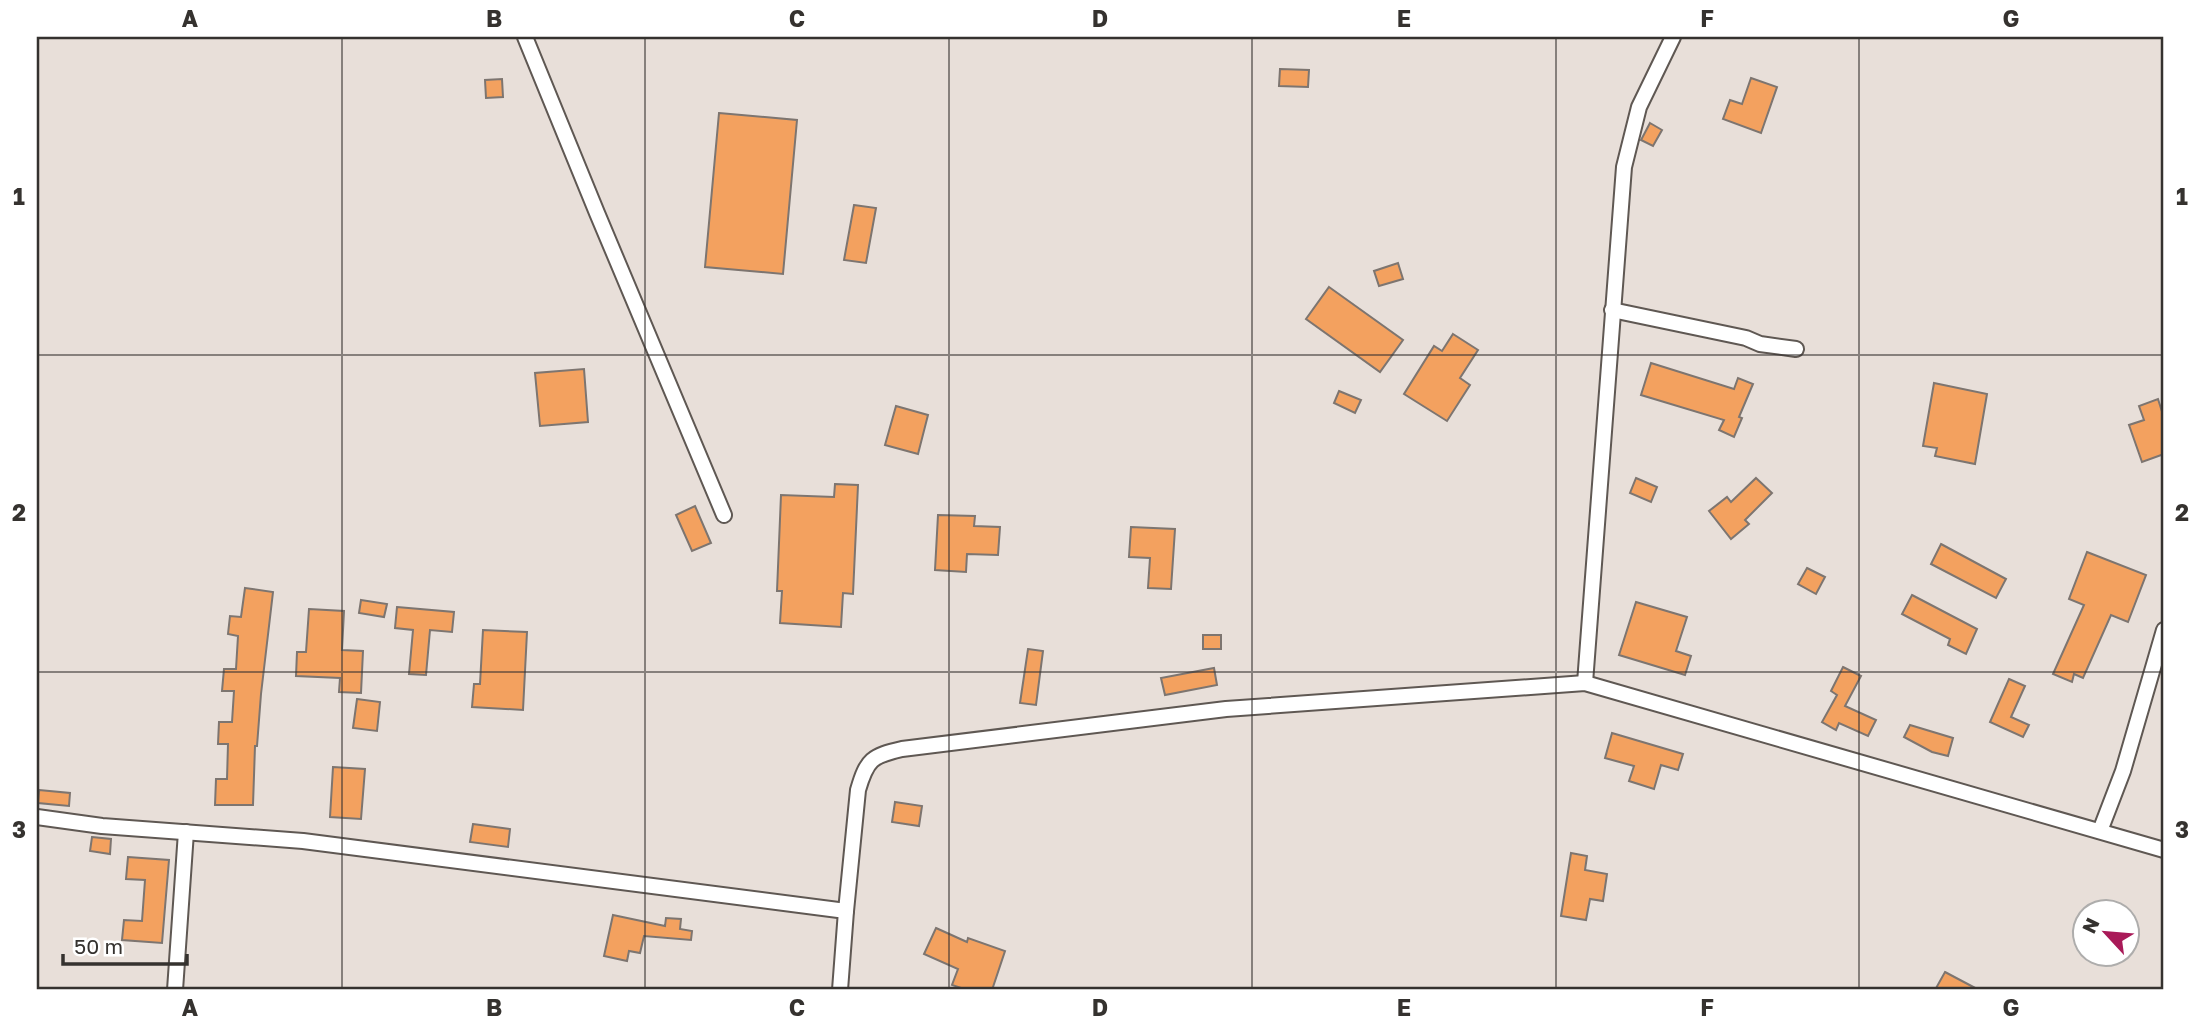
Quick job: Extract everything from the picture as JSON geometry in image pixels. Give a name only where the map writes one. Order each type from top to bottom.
[{"type":"street","points":[[525,37],[724,514]]},
{"type":"street","points":[[1585,683],[1624,167],[1639,107],[1673,37]]},
{"type":"street","points":[[1612,310],[1746,338],[1760,345],[1796,349]]},
{"type":"street","points":[[2100,831],[2123,771],[2164,630]]},
{"type":"street","points":[[840,990],[858,790],[863,772],[877,755],[902,749],[1226,709],[1585,683],[2164,850]]},
{"type":"street","points":[[37,817],[102,826],[303,841],[846,911]]},
{"type":"street","points":[[175,990],[186,832]]},
{"type":"building","points":[[1280,69],[1309,70],[1308,87],[1279,86]]},
{"type":"building","points":[[1751,78],[1777,87],[1761,133],[1723,119],[1730,100],[1742,104]]},
{"type":"building","points":[[502,79],[503,97],[486,98],[485,80]]},
{"type":"building","points":[[719,113],[797,120],[783,274],[705,267]]},
{"type":"building","points":[[1650,123],[1662,130],[1653,146],[1641,140]]},
{"type":"building","points":[[854,205],[876,208],[866,263],[844,260]]},
{"type":"building","points":[[1398,263],[1403,279],[1379,286],[1374,271]]},
{"type":"building","points":[[1329,287],[1403,340],[1380,372],[1306,319]]},
{"type":"building","points":[[1453,334],[1478,350],[1460,378],[1470,385],[1447,421],[1404,394],[1434,346],[1442,351]]},
{"type":"building","points":[[1651,363],[1734,389],[1738,378],[1753,384],[1734,437],[1719,430],[1724,420],[1641,395]]},
{"type":"building","points":[[584,369],[588,422],[540,426],[535,373]]},
{"type":"building","points":[[1934,383],[1987,394],[1975,464],[1935,456],[1937,448],[1923,446]]},
{"type":"building","points":[[1339,391],[1361,400],[1355,413],[1334,403]]},
{"type":"building","points":[[2158,399],[2164,418],[2164,454],[2142,462],[2129,425],[2144,420],[2139,406]]},
{"type":"building","points":[[896,406],[928,415],[918,454],[885,445]]},
{"type":"building","points":[[1636,478],[1657,487],[1651,502],[1630,493]]},
{"type":"building","points":[[1756,478],[1772,493],[1745,520],[1749,524],[1731,539],[1709,511],[1727,497],[1731,502]]},
{"type":"building","points":[[835,484],[858,485],[853,594],[843,593],[841,627],[780,623],[782,591],[777,591],[781,495],[834,497]]},
{"type":"building","points":[[695,506],[711,543],[692,551],[676,515]]},
{"type":"building","points":[[938,515],[975,516],[974,526],[1000,527],[998,555],[967,554],[966,572],[935,570]]},
{"type":"building","points":[[1131,527],[1175,529],[1171,589],[1148,588],[1150,558],[1129,557]]},
{"type":"building","points":[[1941,544],[2006,579],[1996,598],[1931,564]]},
{"type":"building","points":[[2087,552],[2146,575],[2128,622],[2111,615],[2083,678],[2074,674],[2072,682],[2053,674],[2084,605],[2069,599]]},
{"type":"building","points":[[1807,568],[1825,577],[1816,594],[1798,584]]},
{"type":"building","points":[[245,588],[273,592],[255,746],[253,805],[215,805],[216,779],[227,779],[228,744],[218,744],[219,722],[232,722],[234,691],[222,691],[224,669],[236,669],[238,636],[228,634],[230,616],[241,617]]},
{"type":"building","points":[[1912,595],[1977,629],[1966,654],[1948,645],[1950,639],[1902,614]]},
{"type":"building","points":[[361,600],[387,604],[384,617],[359,613]]},
{"type":"building","points":[[1636,602],[1687,617],[1676,651],[1691,656],[1685,675],[1619,655]]},
{"type":"building","points":[[397,607],[454,612],[452,632],[430,630],[426,675],[409,674],[413,630],[395,628]]},
{"type":"building","points":[[309,609],[344,611],[342,650],[363,651],[361,693],[339,692],[340,678],[296,676],[297,652],[306,652]]},
{"type":"building","points":[[483,630],[527,632],[523,710],[472,707],[474,684],[480,684]]},
{"type":"building","points":[[1203,635],[1221,635],[1221,649],[1203,649]]},
{"type":"building","points":[[1028,649],[1043,651],[1036,705],[1020,703]]},
{"type":"building","points":[[1843,667],[1861,676],[1845,706],[1876,720],[1868,736],[1839,723],[1836,730],[1822,722],[1837,695],[1831,691]]},
{"type":"building","points":[[1214,668],[1217,685],[1165,695],[1161,678]]},
{"type":"building","points":[[2009,679],[2025,686],[2011,717],[2029,725],[2023,737],[1990,722]]},
{"type":"building","points":[[357,699],[380,702],[377,731],[353,728]]},
{"type":"building","points":[[1910,725],[1953,738],[1948,756],[1932,752],[1904,737]]},
{"type":"building","points":[[1612,733],[1683,754],[1678,770],[1661,765],[1654,789],[1629,781],[1634,766],[1605,758]]},
{"type":"building","points":[[333,767],[365,769],[361,819],[330,817]]},
{"type":"building","points":[[39,790],[70,793],[69,806],[38,803]]},
{"type":"building","points":[[895,802],[922,806],[919,826],[892,822]]},
{"type":"building","points":[[473,824],[510,829],[508,847],[470,842]]},
{"type":"building","points":[[92,837],[111,839],[110,854],[90,851]]},
{"type":"building","points":[[1571,853],[1587,856],[1585,870],[1607,874],[1603,901],[1590,899],[1586,920],[1561,916]]},
{"type":"building","points":[[128,857],[169,860],[162,943],[122,940],[124,920],[142,921],[145,880],[126,879]]},
{"type":"building","points":[[613,915],[665,926],[666,918],[681,919],[680,929],[692,931],[691,940],[644,936],[640,953],[629,951],[627,961],[604,956]]},
{"type":"building","points":[[936,928],[967,942],[968,938],[1005,951],[992,990],[967,990],[952,985],[958,969],[924,954]]},
{"type":"building","points":[[1945,972],[1979,990],[1935,990]]}]
